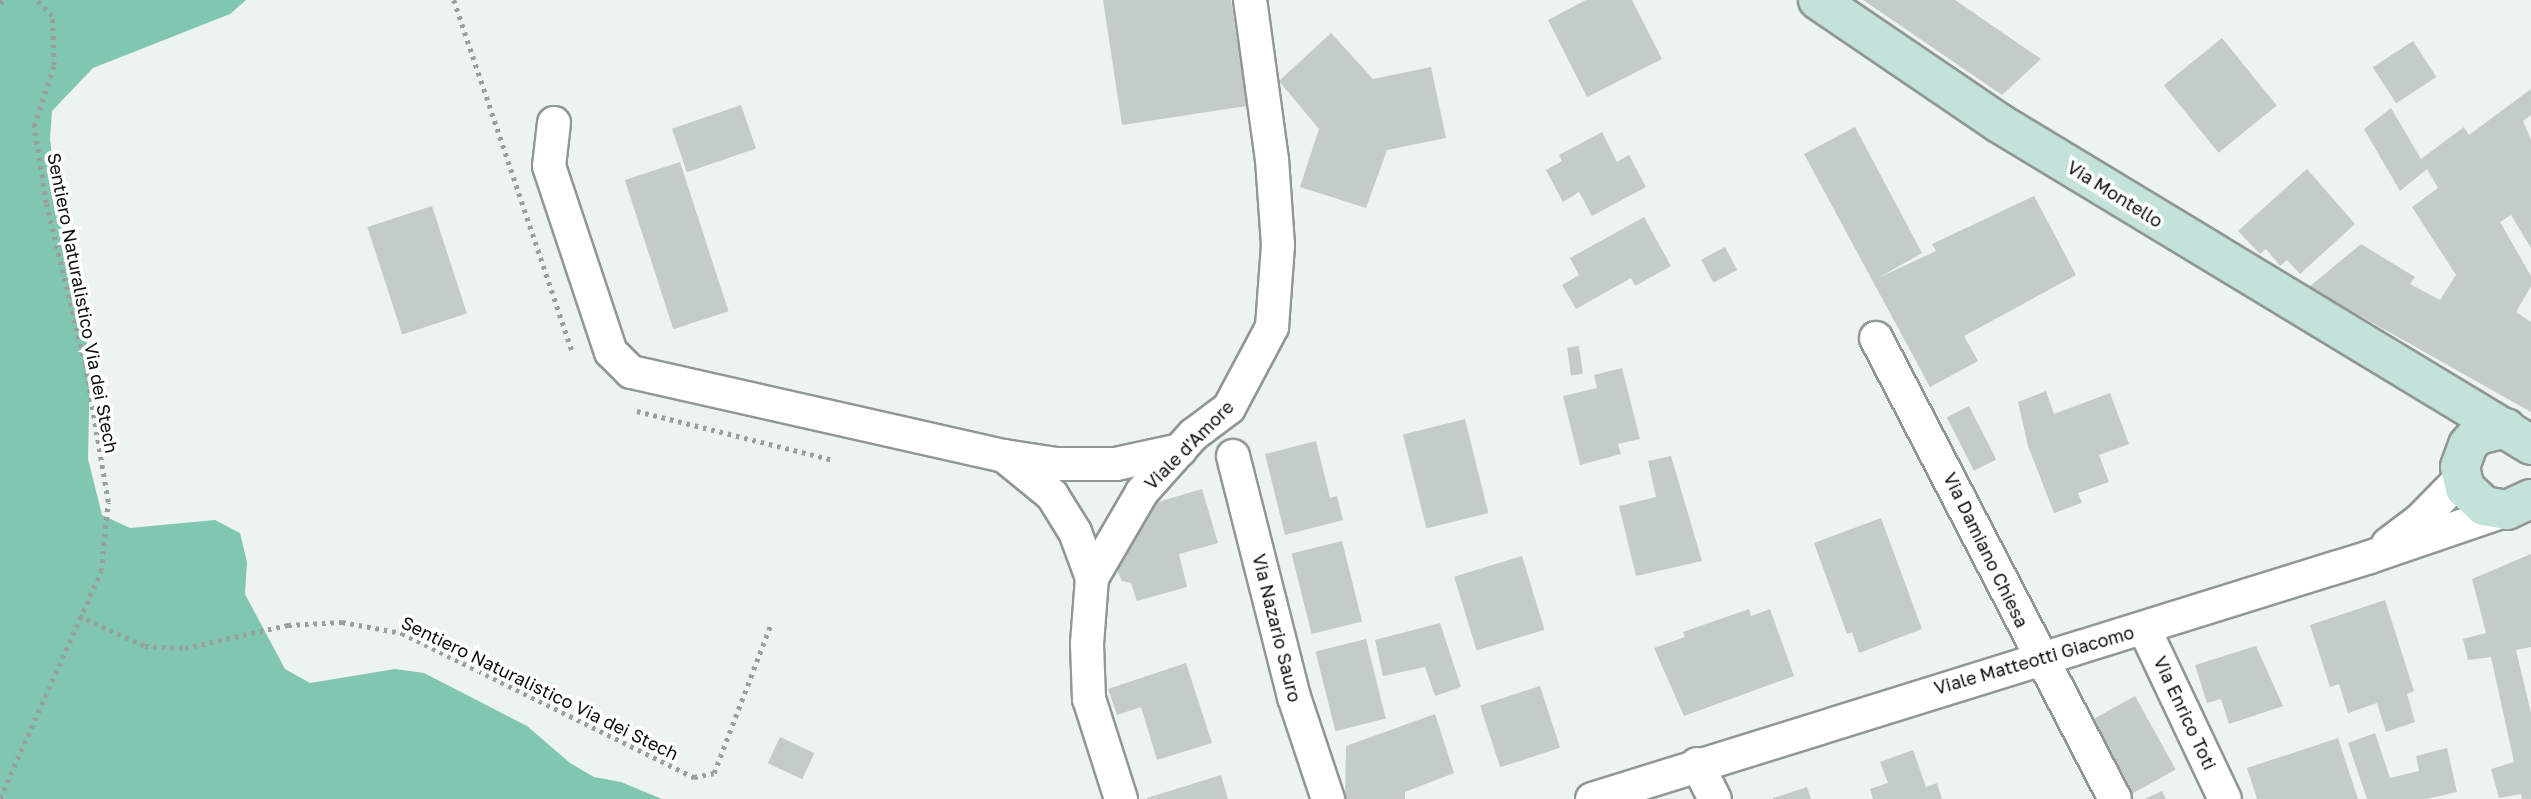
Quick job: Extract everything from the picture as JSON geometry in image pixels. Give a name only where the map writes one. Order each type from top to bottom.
[{"type":"street","name":"Viale d'Amore","points":[[1121,799],[1089,699],[1087,644],[1092,578],[1142,492],[1180,450],[1229,408],[1272,327],[1278,245],[1272,160],[1250,0]]},
{"type":"street","name":"Via Montello","points":[[1818,0],[1999,123],[2418,379],[2518,437]]},
{"type":"street","points":[[554,122],[549,166],[611,352],[631,372],[1004,456],[1056,464],[1116,464],[1180,450]]},
{"type":"street","name":"Via Damiano Chiesa","points":[[1876,338],[1970,512],[2039,657],[2115,799]]},
{"type":"street","name":"Via Montello","points":[[2418,379],[2450,417],[2471,497],[2484,506],[2524,501]]},
{"type":"street","name":"Via Montello","points":[[2462,466],[2477,435],[2518,437]]},
{"type":"street","points":[[1004,456],[1052,495],[1074,532],[1092,578]]},
{"type":"street","name":"Via Nazario Sauro","points":[[1233,456],[1294,697],[1328,799]]},
{"type":"street","name":"Viale Matteotti Giacomo","points":[[2370,557],[2419,521],[2462,466]]},
{"type":"street","name":"Viale Matteotti Giacomo","points":[[1592,799],[2039,657],[2144,628],[2370,557],[2524,501]]},
{"type":"street","name":"Via Enrico Toti","points":[[2144,628],[2225,799]]},
{"type":"street","points":[[1697,764],[1715,799]]},
{"type":"path","name":"Sentiero Naturalistico Via dei Stech","points":[[0,799],[79,616],[102,571],[108,502],[85,364],[46,203],[34,125],[54,65],[52,16],[36,0]]},
{"type":"path","name":"Sentiero Naturalistico Via dei Stech","points":[[79,616],[145,646],[185,648],[288,625],[342,622],[402,634],[694,777],[714,774],[769,626]]},
{"type":"green space","points":[[0,0],[246,0],[230,14],[93,68],[52,111],[50,140],[70,285],[82,309],[90,366],[88,459],[102,515],[130,528],[215,520],[240,533],[247,562],[245,594],[285,669],[310,683],[395,669],[424,673],[527,726],[570,763],[594,777],[621,782],[662,799],[0,799]]},
{"type":"building","points":[[1103,0],[1231,0],[1247,106],[1122,125]]},
{"type":"building","points":[[1586,0],[1632,0],[1662,59],[1587,97],[1548,20]]},
{"type":"building","points":[[1863,0],[1955,0],[2041,59],[2002,95]]},
{"type":"building","points":[[1331,33],[1373,79],[1431,67],[1446,138],[1387,150],[1366,208],[1300,187],[1319,129],[1279,81]]},
{"type":"building","points":[[2222,38],[2277,106],[2218,153],[2164,85]]},
{"type":"building","points":[[2413,41],[2436,77],[2396,103],[2373,67]]},
{"type":"building","points":[[2531,89],[2531,115],[2523,121],[2531,140],[2531,248],[2511,215],[2500,222],[2531,276],[2531,286],[2516,312],[2531,322],[2531,412],[2309,287],[2361,244],[2415,277],[2410,284],[2440,300],[2456,275],[2412,207],[2438,188],[2427,169],[2400,191],[2364,129],[2391,108],[2421,159],[2464,127],[2469,135]]},
{"type":"building","points":[[741,105],[756,148],[687,172],[672,129]]},
{"type":"building","points":[[1855,127],[1922,253],[1878,278],[1936,251],[1932,244],[2034,196],[2076,275],[1964,336],[1978,361],[1930,387],[1804,154]]},
{"type":"building","points":[[1602,132],[1617,162],[1629,155],[1646,187],[1592,216],[1579,192],[1563,202],[1546,170],[1562,161],[1559,155]]},
{"type":"building","points":[[680,162],[729,311],[673,329],[625,180]]},
{"type":"building","points":[[2307,169],[2355,224],[2300,274],[2287,260],[2280,266],[2266,249],[2260,254],[2238,231]]},
{"type":"building","points":[[432,206],[467,313],[402,334],[367,227]]},
{"type":"building","points":[[1644,217],[1671,266],[1635,286],[1631,278],[1576,309],[1562,285],[1579,275],[1570,258]]},
{"type":"building","points":[[1725,247],[1737,270],[1713,283],[1701,260]]},
{"type":"building","points":[[1579,346],[1583,374],[1571,375],[1567,348]]},
{"type":"building","points":[[1622,368],[1640,439],[1618,444],[1621,454],[1580,465],[1563,396],[1597,388],[1594,375]]},
{"type":"building","points":[[2046,391],[2054,414],[2110,393],[2129,444],[2099,455],[2109,482],[2078,493],[2082,503],[2054,513],[2028,446],[2018,402]]},
{"type":"building","points":[[1969,406],[1996,459],[1974,471],[1947,417]]},
{"type":"building","points":[[1465,419],[1488,513],[1426,529],[1403,434]]},
{"type":"building","points":[[1316,441],[1330,498],[1337,496],[1343,520],[1285,535],[1265,454]]},
{"type":"building","points":[[1671,456],[1702,561],[1636,576],[1619,506],[1656,497],[1648,461]]},
{"type":"building","points":[[1202,489],[1218,543],[1179,554],[1187,587],[1137,601],[1131,583],[1122,581],[1115,566],[1141,507]]},
{"type":"building","points":[[1881,518],[1922,629],[1859,653],[1852,632],[1847,634],[1814,543]]},
{"type":"building","points":[[1342,541],[1362,622],[1312,634],[1292,554]]},
{"type":"building","points":[[2531,554],[2531,647],[2516,650],[2531,713],[2531,799],[2522,799],[2521,794],[2499,798],[2491,769],[2514,762],[2491,657],[2468,660],[2463,639],[2486,633],[2472,579]]},
{"type":"building","points":[[1522,556],[1545,630],[1477,650],[1454,577]]},
{"type":"building","points":[[2385,600],[2414,691],[2407,694],[2415,722],[2386,732],[2377,703],[2348,713],[2339,684],[2330,687],[2310,625]]},
{"type":"building","points":[[1749,609],[1751,616],[1770,609],[1794,676],[1684,716],[1654,648],[1685,637],[1683,632]]},
{"type":"building","points":[[1440,623],[1461,687],[1435,696],[1425,667],[1383,676],[1375,640]]},
{"type":"building","points":[[1366,639],[1386,719],[1335,731],[1316,652]]},
{"type":"building","points":[[2256,646],[2283,706],[2229,724],[2221,699],[2207,703],[2195,665]]},
{"type":"building","points":[[1186,663],[1212,743],[1157,760],[1141,707],[1117,715],[1108,689]]},
{"type":"building","points":[[1540,686],[1560,748],[1500,767],[1480,705]]},
{"type":"building","points":[[2135,696],[2176,769],[2128,796],[2088,722]]},
{"type":"building","points":[[1435,714],[1454,773],[1405,792],[1405,799],[1345,799],[1346,746]]},
{"type":"building","points":[[2375,733],[2390,778],[2419,771],[2416,756],[2447,748],[2457,792],[2426,799],[2367,799],[2348,743]]},
{"type":"building","points":[[780,737],[814,753],[802,779],[768,763]]},
{"type":"building","points":[[2338,738],[2358,799],[2257,799],[2247,768]]},
{"type":"building","points":[[1913,750],[1926,787],[1937,783],[1942,799],[1873,799],[1870,789],[1888,783],[1880,762]]},
{"type":"building","points":[[1221,775],[1228,799],[1147,799],[1147,798]]},
{"type":"building","points":[[1807,787],[1811,799],[1773,799],[1773,798]]},
{"type":"building","points":[[2162,791],[2166,799],[2145,799]]}]
